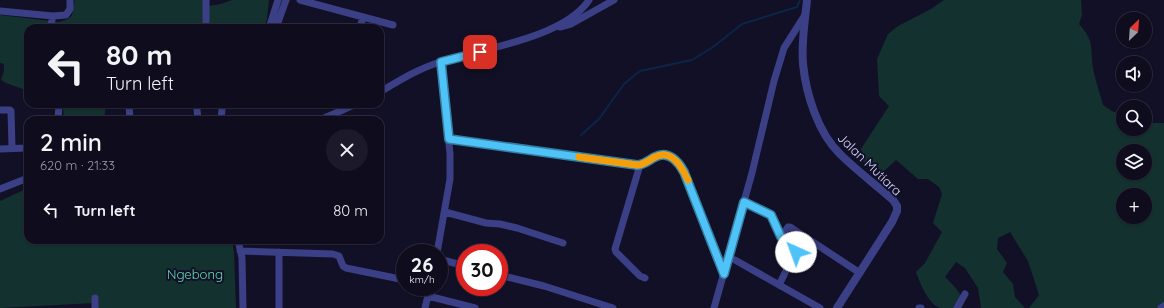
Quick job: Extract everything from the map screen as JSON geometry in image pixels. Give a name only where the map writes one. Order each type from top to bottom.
[{"type":"street","points":[[0,11],[53,16],[68,14],[70,0]]},
{"type":"street","points":[[206,0],[206,22]]},
{"type":"street","points":[[270,24],[278,0]]},
{"type":"street","points":[[277,24],[286,0]]},
{"type":"street","points":[[300,0],[393,25]]},
{"type":"street","points":[[384,90],[422,68],[505,45],[545,31],[576,15],[582,10],[589,0]]},
{"type":"street","points":[[554,27],[563,27],[571,24],[614,0]]},
{"type":"street","name":"Jalan Mutiara","points":[[807,0],[803,44],[803,65],[811,101],[817,118],[826,137],[839,153],[893,200],[897,211],[889,227],[860,274],[837,308]]},
{"type":"street","points":[[714,308],[752,173],[774,81],[784,48],[806,15]]},
{"type":"street","points":[[51,24],[53,16]]},
{"type":"street","points":[[361,24],[363,17]]},
{"type":"street","points":[[439,244],[450,179],[449,139],[441,62]]},
{"type":"street","points":[[329,116],[347,108]]},
{"type":"street","points":[[197,109],[198,116]]},
{"type":"street","points":[[0,110],[10,110],[11,112],[12,148]]},
{"type":"street","points":[[449,139],[640,165],[663,154],[670,156],[681,166],[724,274]]},
{"type":"street","points":[[0,149],[24,148]]},
{"type":"street","points":[[640,165],[615,250],[640,276],[645,278]]},
{"type":"street","points":[[0,189],[24,180]]},
{"type":"street","points":[[744,202],[771,215],[781,237],[796,252],[779,285]]},
{"type":"street","points":[[445,212],[486,223],[500,224],[517,228],[563,243]]},
{"type":"street","points":[[781,237],[787,228],[790,227],[860,274]]},
{"type":"street","points":[[239,244],[243,308]]},
{"type":"street","points":[[240,251],[333,254],[339,256],[343,266],[346,268],[396,278]]},
{"type":"street","points":[[279,252],[279,308]]},
{"type":"street","points":[[735,260],[820,308]]},
{"type":"street","points":[[508,277],[544,286],[613,308]]},
{"type":"street","points":[[957,308],[965,294]]},
{"type":"street","points":[[425,308],[428,296],[476,308]]},
{"type":"street","points":[[95,298],[95,308]]},
{"type":"green space","points":[[75,0],[204,0],[209,6],[232,0],[269,0],[265,24],[24,24],[24,90],[1,80],[4,71],[4,64],[0,63],[0,15],[59,22],[71,16]]},
{"type":"green space","points":[[944,0],[1081,0],[1082,15],[1079,24],[1090,40],[1094,73],[1103,105],[1116,112],[1116,136],[1152,136],[1152,122],[1164,123],[1164,308],[1029,308],[1039,295],[1028,261],[1010,232],[998,238],[997,249],[1007,263],[1003,272],[1013,284],[1015,297],[1025,308],[981,308],[978,288],[965,268],[956,262],[945,277],[955,287],[960,295],[963,304],[962,308],[940,308],[928,298],[916,272],[925,263],[942,232],[933,223],[942,194],[939,187],[928,179],[918,179],[896,160],[879,176],[857,155],[889,106],[879,96],[877,59],[888,34],[898,26],[931,9]]},
{"type":"green space","points":[[63,108],[106,108],[104,116],[64,116]]},
{"type":"green space","name":"Ngebong","points":[[24,190],[24,244],[233,244],[236,308],[96,308],[95,303],[0,308],[0,201]]},
{"type":"waterway","points":[[581,135],[599,119],[624,84],[640,71],[692,60],[713,47],[742,24],[797,7],[800,0]]},
{"type":"slow traffic","points":[[579,157],[640,165],[663,154],[670,156],[678,162],[688,180]]},
{"type":"route","points":[[480,52],[441,62],[449,139],[637,165],[643,164],[659,155],[667,155],[678,162],[684,172],[724,274],[744,202],[769,213],[781,237],[796,252]]}]
